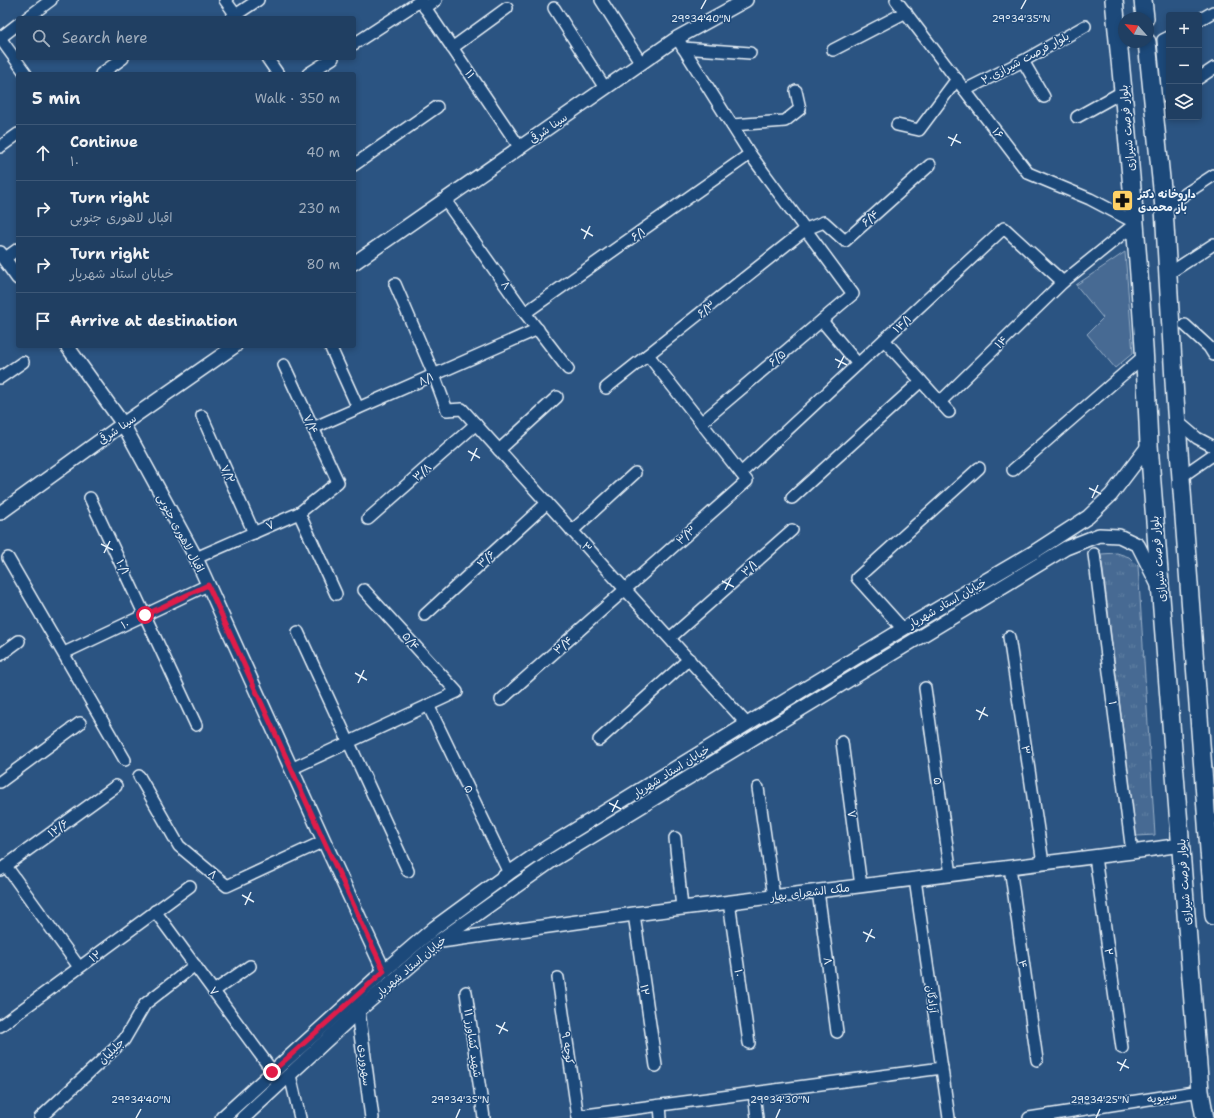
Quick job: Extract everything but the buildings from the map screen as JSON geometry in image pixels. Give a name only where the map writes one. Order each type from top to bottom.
[{"type":"main road","name":"بلوار فرصت شیرازی","points":[[1114,0],[1136,223],[1149,445],[1160,590],[1200,1090],[1205,1118]]},
{"type":"main road","points":[[1143,0],[1144,12]]},
{"type":"main road","points":[[1157,43],[1164,101],[1164,208],[1177,421],[1214,916]]},
{"type":"street","points":[[30,16],[51,0]]},
{"type":"street","points":[[225,0],[234,16]]},
{"type":"street","points":[[236,16],[258,0]]},
{"type":"street","points":[[356,43],[421,3],[436,0]]},
{"type":"street","points":[[601,0],[641,63]]},
{"type":"street","name":"سینا شرقی","points":[[356,262],[641,63],[680,43],[744,0]]},
{"type":"street","name":"۱۱","points":[[421,3],[520,148]]},
{"type":"street","points":[[833,50],[902,4]]},
{"type":"street","name":"۱۶","points":[[902,4],[1028,173],[1090,199],[1136,223]]},
{"type":"street","points":[[452,48],[507,8]]},
{"type":"street","points":[[554,8],[605,88]]},
{"type":"street","points":[[1202,18],[1212,12]]},
{"type":"street","points":[[16,26],[0,38],[25,72]]},
{"type":"street","name":"بلوار فرصت شیرازی۲۰","points":[[965,90],[1023,61],[1085,26]]},
{"type":"street","points":[[680,43],[750,53]]},
{"type":"street","points":[[680,43],[750,154],[806,229]]},
{"type":"street","points":[[104,72],[120,60]]},
{"type":"street","points":[[268,60],[277,72]]},
{"type":"street","points":[[311,72],[330,60]]},
{"type":"street","points":[[1023,61],[1044,97]]},
{"type":"street","points":[[1202,76],[1214,68]]},
{"type":"street","points":[[897,125],[920,130],[957,79]]},
{"type":"street","points":[[732,125],[785,120],[800,109],[796,91]]},
{"type":"street","points":[[1077,117],[1124,91]]},
{"type":"street","points":[[356,164],[437,108]]},
{"type":"street","points":[[0,147],[16,135]]},
{"type":"street","name":"۶/۱","points":[[526,313],[750,154]]},
{"type":"street","name":"۶/۴","points":[[806,229],[824,222],[845,240],[930,165]]},
{"type":"street","points":[[1164,208],[1214,175]]},
{"type":"street","name":"۸","points":[[445,200],[568,369]]},
{"type":"street","name":"۱۴","points":[[940,402],[1063,282],[1136,223]]},
{"type":"street","name":"۱۴/۱","points":[[744,477],[858,364],[1004,228],[1063,282]]},
{"type":"street","name":"۶/۵","points":[[702,422],[853,294],[806,229]]},
{"type":"street","name":"۶/۳","points":[[606,388],[806,229]]},
{"type":"street","points":[[1168,274],[1214,244]]},
{"type":"street","points":[[16,250],[2,256],[16,275]]},
{"type":"street","points":[[395,284],[434,375]]},
{"type":"street","points":[[822,321],[858,364]]},
{"type":"street","points":[[1185,325],[1212,349]]},
{"type":"street","name":"۸/۱","points":[[313,428],[538,329]]},
{"type":"street","points":[[884,340],[949,412]]},
{"type":"street","name":"اقبال لاهوری جنوبی","points":[[68,348],[124,424],[196,558],[384,971]]},
{"type":"street","name":"سینا شرقی","points":[[0,513],[232,348]]},
{"type":"street","points":[[331,348],[358,408]]},
{"type":"street","points":[[648,355],[744,477]]},
{"type":"street","points":[[1013,470],[1144,356]]},
{"type":"street","points":[[0,378],[23,362]]},
{"type":"street","name":"۷/۴","points":[[284,365],[338,482]]},
{"type":"street","name":"۳","points":[[434,375],[447,410],[462,409],[747,724]]},
{"type":"street","points":[[792,498],[921,381]]},
{"type":"street","points":[[499,450],[557,397]]},
{"type":"street","name":"۷/۲","points":[[202,416],[254,533]]},
{"type":"street","points":[[1177,421],[1197,438],[1214,447]]},
{"type":"street","name":"۳/۸","points":[[368,519],[476,424]]},
{"type":"street","name":"خیابان استاد شهریار","points":[[222,1118],[384,971],[434,928],[509,873],[547,847],[747,724],[903,629],[1034,552],[1088,517],[1111,495],[1149,445]]},
{"type":"street","points":[[1181,477],[1214,454]]},
{"type":"street","points":[[903,629],[857,578],[979,468]]},
{"type":"street","points":[[572,531],[635,473]]},
{"type":"street","name":"۳/۳","points":[[626,589],[744,477]]},
{"type":"street","name":"۷","points":[[196,558],[299,513],[338,482]]},
{"type":"street","name":"۱۰/۱","points":[[90,498],[196,725]]},
{"type":"street","name":"۳/۶","points":[[425,615],[547,503]]},
{"type":"street","points":[[299,513],[336,594]]},
{"type":"street","name":"۳/۱","points":[[670,638],[792,530]]},
{"type":"street","name":"خیابان استاد شهریار","points":[[243,1118],[358,1011],[439,941],[553,860],[1066,548],[1099,535],[1119,536],[1138,545],[1160,590]]},
{"type":"street","name":"۱","points":[[1094,554],[1132,852]]},
{"type":"street","points":[[8,558],[125,760]]},
{"type":"street","name":"۱۰","points":[[64,653],[208,585]]},
{"type":"street","name":"۳/۴","points":[[501,700],[626,589]]},
{"type":"street","name":"۵/۴","points":[[364,590],[457,692],[428,705]]},
{"type":"street","points":[[298,632],[408,871]]},
{"type":"street","name":"۳","points":[[1009,637],[1043,863]]},
{"type":"street","points":[[0,655],[19,641]]},
{"type":"street","points":[[600,740],[689,659]]},
{"type":"street","name":"۵","points":[[924,688],[952,875]]},
{"type":"street","points":[[291,769],[428,705]]},
{"type":"street","name":"۵","points":[[428,705],[509,873]]},
{"type":"street","points":[[0,782],[80,723]]},
{"type":"street","name":"۷","points":[[842,742],[861,886]]},
{"type":"street","name":"۸","points":[[139,776],[179,846],[227,886],[324,841]]},
{"type":"street","name":"۱۲/۶","points":[[3,868],[116,786]]},
{"type":"street","points":[[758,788],[774,897]]},
{"type":"street","points":[[675,838],[682,908]]},
{"type":"street","name":"ملک الشعرای بهار","points":[[439,941],[634,914],[1181,845]]},
{"type":"street","name":"۲","points":[[1095,857],[1122,1048]]},
{"type":"street","name":"۴","points":[[1010,867],[1037,1060]]},
{"type":"street","points":[[3,868],[79,968]]},
{"type":"street","name":"آزادگان","points":[[915,879],[949,1118]]},
{"type":"street","name":"۱۲","points":[[0,1026],[190,886]]},
{"type":"street","name":"۸","points":[[818,891],[837,1032]]},
{"type":"street","name":"۱۰","points":[[729,902],[749,1043]]},
{"type":"street","name":"۷","points":[[155,911],[272,1072]]},
{"type":"street","name":"۱۲","points":[[634,914],[656,1066]]},
{"type":"street","name":"جلیلیان","points":[[40,1118],[124,1040],[145,1004],[195,965]]},
{"type":"street","points":[[214,991],[250,966]]},
{"type":"street","name":"کوچه ۹","points":[[558,978],[578,1117]]},
{"type":"street","name":"۱۱ شهید کشاورز","points":[[466,992],[484,1118]]},
{"type":"street","name":"سهروردی","points":[[358,1011],[372,1118]]},
{"type":"street","points":[[578,1117],[942,1068]]},
{"type":"street","points":[[290,1075],[300,1118]]},
{"type":"street","name":"سیبویه","points":[[1029,1118],[1200,1090]]},
{"type":"street","points":[[754,1093],[757,1118]]},
{"type":"street","points":[[660,1106],[661,1118]]},
{"type":"green space","points":[[1125,252],[1133,353],[1115,368],[1087,334],[1103,318],[1076,285]]},
{"type":"green space","points":[[1117,553],[1129,557],[1138,566],[1155,835],[1136,836],[1101,554]]},
{"type":"place","name":"داروخانه دکتر باز محمدی","points":[[1122,200]]},
{"type":"route","points":[[145,615],[208,585],[384,971],[272,1072]]}]
